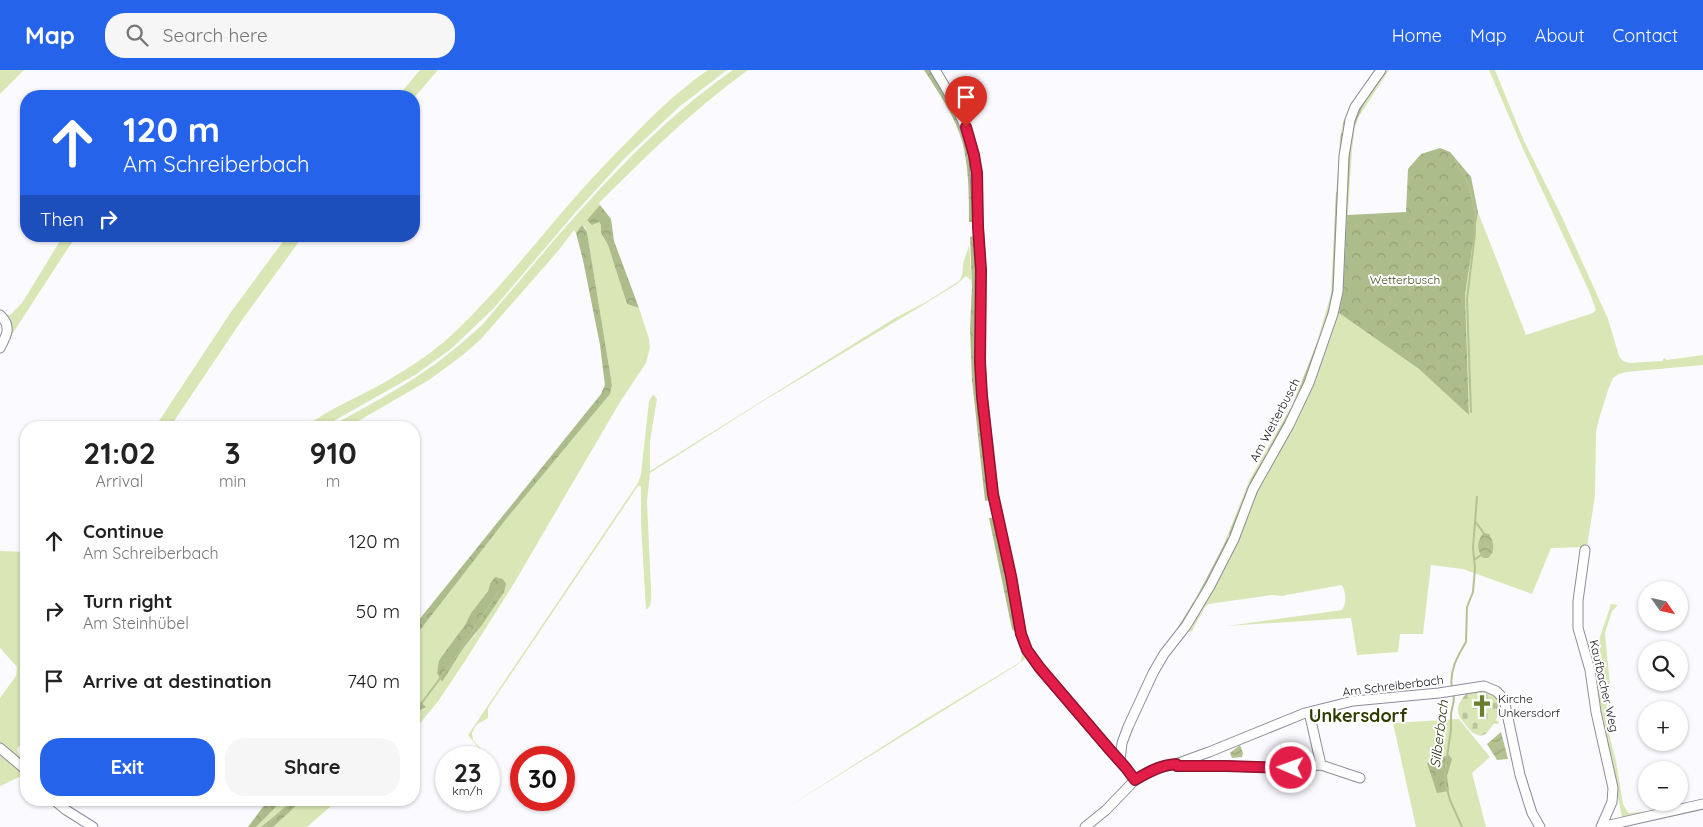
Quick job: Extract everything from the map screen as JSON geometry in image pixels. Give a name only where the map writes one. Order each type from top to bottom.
[{"type":"street","points":[[935,70],[962,117],[970,137],[977,173],[981,270],[980,362],[982,396],[993,494],[1011,576],[1021,634],[1027,650],[1040,668],[1135,780]]},
{"type":"street","name":"Am Wetterbusch","points":[[1120,761],[1122,743],[1153,673],[1164,654],[1186,626],[1210,586],[1234,539],[1253,489],[1289,425],[1309,382],[1333,314],[1338,291],[1344,156],[1350,120],[1355,107],[1381,70]]},
{"type":"street","points":[[0,315],[5,320],[8,330],[7,336],[0,348]]},
{"type":"street","name":"Kaufbacher Weg","points":[[1584,550],[1577,604],[1578,628],[1590,670],[1596,712],[1613,788],[1612,802],[1602,826]]},
{"type":"street","name":"Am Schreiberbach","points":[[1091,825],[1135,780],[1157,768],[1176,764],[1220,748],[1309,712],[1353,701],[1386,699],[1488,686],[1501,696],[1507,713],[1520,775],[1532,812],[1540,827]]},
{"type":"street","points":[[1309,712],[1321,765]]},
{"type":"street","points":[[0,748],[20,765]]},
{"type":"street","points":[[1220,748],[1226,766]]},
{"type":"street","points":[[1176,764],[1177,766],[1291,768],[1321,765],[1360,778]]},
{"type":"street","points":[[1602,826],[1657,816],[1703,804]]},
{"type":"street","points":[[61,806],[93,827]]},
{"type":"green space","points":[[0,70],[24,70],[0,94]]},
{"type":"green space","points":[[420,70],[438,70],[420,91],[403,90]]},
{"type":"green space","points":[[708,70],[727,70],[679,107],[624,159],[494,308],[451,349],[415,375],[334,421],[313,421],[399,374],[430,353],[449,337],[492,294],[609,161],[649,120]]},
{"type":"green space","points":[[733,70],[748,70],[690,117],[653,151],[599,203],[600,205],[587,220],[599,222],[601,225],[601,233],[608,245],[627,304],[639,308],[649,339],[650,347],[646,363],[620,402],[513,585],[439,700],[420,724],[420,711],[424,709],[420,703],[420,630],[507,518],[610,394],[612,385],[585,227],[582,226],[576,233],[574,230],[481,339],[463,355],[429,380],[358,421],[340,421],[414,379],[448,355],[482,325],[600,189],[663,126]],"holes":[[[490,584],[489,614],[462,650],[442,681],[442,656],[488,591]]]},
{"type":"green space","points":[[924,70],[932,70],[959,117],[973,163],[976,218],[973,222],[969,222],[969,191],[962,141],[951,113]]},
{"type":"green space","points":[[1374,70],[1389,70],[1358,118],[1355,127],[1343,293],[1339,313],[1419,369],[1469,414],[1465,294],[1478,212],[1526,335],[1593,313],[1596,310],[1489,70],[1495,70],[1523,139],[1561,215],[1608,319],[1619,356],[1623,361],[1630,363],[1703,355],[1703,365],[1626,372],[1613,378],[1596,432],[1595,496],[1587,547],[1551,548],[1532,594],[1463,569],[1431,565],[1423,634],[1400,634],[1398,652],[1357,655],[1351,618],[1227,626],[1342,610],[1345,598],[1342,585],[1283,596],[1272,595],[1209,604],[1205,607],[1192,631],[1189,632],[1204,605],[1192,604],[1220,554],[1249,481],[1292,405],[1316,345],[1331,294],[1336,194],[1343,122]]},
{"type":"green space","name":"Wetterbusch","points":[[1440,148],[1450,152],[1471,177],[1478,212],[1465,294],[1469,415],[1419,369],[1339,313],[1343,293],[1347,215],[1406,212],[1408,169],[1421,154]]},
{"type":"green space","points":[[600,205],[611,219],[614,241],[639,308],[627,304],[608,245],[601,233],[601,225],[599,222],[592,225],[587,220]]},
{"type":"green space","points":[[582,225],[587,232],[612,385],[610,394],[507,518],[420,630],[420,619],[601,394],[605,385],[600,345],[576,233]]},
{"type":"green space","points":[[973,236],[976,239],[991,500],[985,501],[972,380],[970,237]]},
{"type":"green space","points":[[59,242],[72,242],[11,336],[2,314],[10,315],[22,303]]},
{"type":"green space","points":[[283,242],[299,242],[242,320],[174,421],[159,421],[231,312]]},
{"type":"green space","points":[[969,244],[972,286],[971,280],[966,276],[957,284],[760,403],[650,473],[647,501],[650,606],[646,610],[641,524],[641,486],[638,486],[488,708],[488,718],[476,725],[472,733],[473,740],[477,746],[468,735],[638,483],[641,474],[649,401],[652,396],[654,395],[657,399],[650,441],[650,471],[895,318],[926,302],[959,281]]},
{"type":"green space","points":[[995,517],[1017,627],[1015,632],[1012,629],[989,518]]},
{"type":"green space","points":[[0,551],[20,552],[20,745],[17,749],[20,759],[0,746],[0,698],[16,676],[17,667],[0,648]]},
{"type":"green space","points":[[495,577],[503,579],[506,584],[504,592],[482,625],[462,650],[442,682],[437,673],[439,661],[488,591]]},
{"type":"green space","points":[[1611,604],[1618,605],[1612,611],[1605,633],[1610,686],[1605,718],[1616,761],[1623,804],[1628,813],[1655,811],[1622,818],[1592,661]]},
{"type":"green space","points":[[1022,653],[1026,658],[1017,665],[786,808],[1017,664],[1021,661]]},
{"type":"green space","points":[[1478,691],[1494,695],[1498,705],[1496,720],[1499,722],[1498,724],[1494,723],[1487,733],[1481,736],[1470,730],[1458,712],[1461,700],[1468,692]]},
{"type":"green space","points":[[420,702],[426,707],[420,710]]},
{"type":"green space","points":[[1459,719],[1490,757],[1472,773],[1486,827],[1416,827],[1393,723]]},
{"type":"green space","points":[[0,751],[20,769],[20,777],[0,786]]},
{"type":"green space","points":[[1449,755],[1452,759],[1447,776],[1449,791],[1437,793],[1427,763]]},
{"type":"green space","points":[[264,806],[277,806],[256,827],[248,827]]},
{"type":"green space","points":[[277,806],[287,806],[261,827],[256,827]]},
{"type":"green space","points":[[287,806],[296,806],[273,827],[261,827]]},
{"type":"green space","points":[[296,806],[331,806],[307,827],[273,827]]},
{"type":"water","points":[[1483,533],[1489,534],[1493,544],[1492,553],[1488,558],[1483,558],[1478,549],[1479,540]]},
{"type":"water","points":[[1501,732],[1508,759],[1497,760],[1487,744]]},
{"type":"water","points":[[1240,745],[1243,753],[1242,757],[1232,758],[1230,753]]},
{"type":"waterway","points":[[1353,127],[1363,103]]},
{"type":"waterway","points":[[1344,124],[1347,117]]},
{"type":"waterway","points":[[1338,187],[1342,134]]},
{"type":"waterway","points":[[1346,211],[1350,144]]},
{"type":"waterway","points":[[1455,160],[1469,185],[1475,212],[1475,234],[1467,299],[1471,412]]},
{"type":"waterway","points":[[1321,337],[1333,290],[1337,193]]},
{"type":"waterway","points":[[1269,450],[1295,403],[1318,343]]},
{"type":"waterway","points":[[1230,534],[1252,480],[1266,456]]},
{"type":"waterway","name":"Silberbach","points":[[1466,641],[1467,607],[1473,592],[1475,568],[1473,548],[1477,497]]},
{"type":"waterway","points":[[1475,521],[1485,535]]},
{"type":"waterway","points":[[1198,597],[1228,539]]},
{"type":"waterway","name":"Silberbach","points":[[1474,560],[1481,555]]},
{"type":"waterway","points":[[420,705],[450,665],[499,591]]},
{"type":"waterway","points":[[1178,629],[1194,603]]},
{"type":"waterway","name":"Silberbach","points":[[1452,689],[1453,670],[1466,642]]},
{"type":"waterway","name":"Silberbach","points":[[1453,693],[1451,729],[1444,779],[1450,800],[1462,827]]},
{"type":"waterway","points":[[265,827],[288,806]]},
{"type":"place","name":"Kirche Unkersdorf","points":[[1482,706]]},
{"type":"district","name":"Unkersdorf","points":[[1358,716]]},
{"type":"route","points":[[966,127],[970,137],[977,173],[981,270],[980,362],[993,494],[1011,576],[1021,634],[1027,650],[1040,668],[1135,780],[1157,768],[1176,764],[1177,766],[1291,768]]}]
